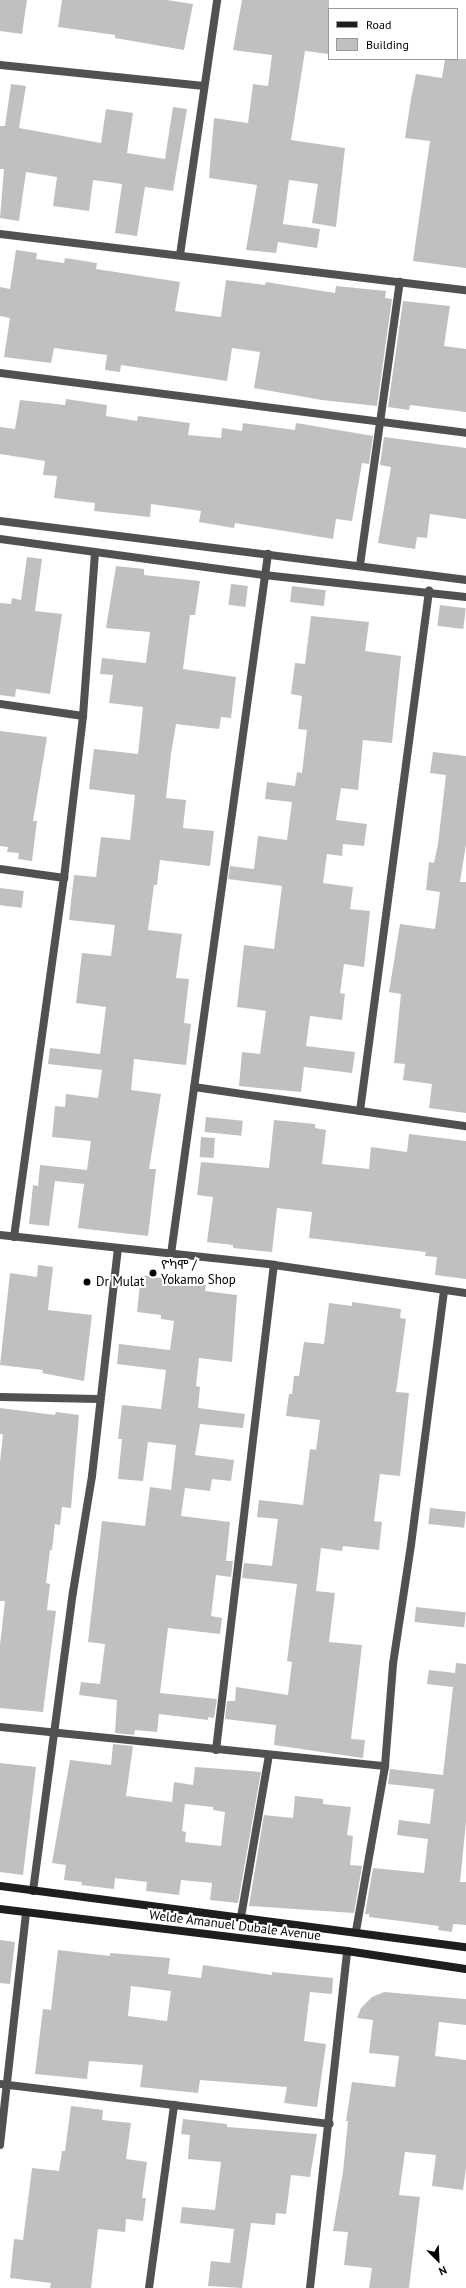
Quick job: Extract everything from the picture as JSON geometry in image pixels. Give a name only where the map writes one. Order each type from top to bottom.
[{"type":"main road","points":[[0,1886],[356,1931],[466,1947]]},
{"type":"main road","name":"Welde Amanuel Dubale Avenue","points":[[0,1909],[347,1951],[466,1969]]},
{"type":"street","points":[[180,255],[217,0]]},
{"type":"street","points":[[0,65],[204,86]]},
{"type":"street","points":[[0,234],[466,290]]},
{"type":"street","points":[[360,565],[382,422],[400,282]]},
{"type":"street","points":[[0,373],[466,433]]},
{"type":"street","points":[[0,522],[360,565],[466,580]]},
{"type":"street","points":[[0,539],[264,576],[428,591],[466,597]]},
{"type":"street","points":[[14,1237],[64,878],[83,716],[95,552]]},
{"type":"street","points":[[171,1254],[268,554]]},
{"type":"street","points":[[360,1111],[428,591]]},
{"type":"street","points":[[0,704],[83,716]]},
{"type":"street","points":[[0,868],[64,878]]},
{"type":"street","points":[[194,1087],[466,1126]]},
{"type":"street","points":[[0,1235],[274,1265],[466,1292]]},
{"type":"street","points":[[34,1891],[56,1732],[73,1592],[92,1476],[99,1399],[118,1248]]},
{"type":"street","points":[[216,1750],[274,1265]]},
{"type":"street","points":[[356,1931],[385,1766],[393,1664],[411,1545],[444,1290]]},
{"type":"street","points":[[0,1397],[99,1399]]},
{"type":"street","points":[[0,1727],[385,1766]]},
{"type":"street","points":[[241,1917],[269,1755]]},
{"type":"street","points":[[0,2145],[4,2084],[26,1912]]},
{"type":"street","points":[[310,2288],[330,2124],[347,1951]]},
{"type":"street","points":[[4,2084],[330,2124]]},
{"type":"street","points":[[149,2288],[174,2105]]},
{"type":"building","points":[[0,0],[27,0],[22,34],[0,31]]},
{"type":"building","points":[[62,0],[167,0],[193,4],[184,50],[115,38],[115,35],[58,27]]},
{"type":"building","points":[[242,0],[329,0],[328,54],[305,51],[291,140],[345,148],[336,227],[312,223],[318,184],[289,180],[283,224],[320,229],[317,248],[278,242],[276,253],[246,250],[257,185],[209,178],[214,118],[248,123],[253,84],[268,86],[272,55],[233,50]]},
{"type":"building","points":[[466,59],[466,268],[413,261],[430,141],[405,138],[411,99],[416,74],[442,78],[445,60]]},
{"type":"building","points":[[11,84],[26,86],[19,128],[101,143],[106,109],[133,113],[127,153],[165,159],[173,107],[187,109],[173,191],[145,187],[137,236],[115,233],[122,184],[93,180],[89,211],[53,206],[57,177],[26,172],[19,221],[0,218],[4,169],[0,169],[0,126],[5,126]]},
{"type":"building","points":[[16,250],[37,253],[36,259],[64,263],[65,258],[97,263],[96,269],[180,282],[175,311],[221,317],[226,280],[265,285],[266,282],[335,293],[336,286],[386,291],[385,298],[392,299],[377,406],[322,400],[254,388],[260,352],[232,348],[227,381],[121,365],[120,372],[105,370],[107,355],[54,348],[51,363],[4,357],[10,318],[0,316],[0,287],[10,289]]},
{"type":"building","points":[[403,301],[450,306],[444,346],[466,349],[466,412],[410,405],[409,410],[388,407]]},
{"type":"building","points":[[66,399],[107,405],[106,416],[137,421],[138,416],[190,423],[188,435],[221,438],[222,428],[242,431],[243,423],[295,430],[296,423],[373,436],[369,464],[362,463],[352,521],[336,519],[333,539],[235,523],[234,528],[199,522],[201,511],[151,504],[150,517],[94,511],[95,503],[54,498],[57,476],[43,475],[45,461],[0,454],[0,427],[15,429],[20,400],[65,405]]},
{"type":"building","points":[[384,437],[466,448],[466,519],[430,514],[427,538],[417,537],[415,549],[378,543],[391,467],[380,465]]},
{"type":"building","points":[[27,557],[42,559],[35,611],[62,614],[50,694],[16,689],[15,697],[0,695],[0,603],[11,604],[12,598],[21,600]]},
{"type":"building","points":[[116,566],[144,569],[144,575],[200,581],[195,615],[190,615],[183,669],[236,677],[231,718],[221,717],[219,729],[176,724],[171,754],[166,798],[186,800],[183,828],[214,831],[210,866],[160,860],[157,885],[154,885],[148,930],[182,934],[176,978],[189,979],[184,1023],[191,1024],[186,1065],[134,1059],[131,1090],[161,1094],[149,1169],[156,1169],[148,1236],[78,1228],[84,1184],[55,1181],[49,1226],[29,1224],[33,1185],[38,1186],[40,1165],[87,1170],[91,1141],[52,1137],[55,1106],[65,1107],[66,1094],[98,1098],[102,1070],[48,1064],[50,1048],[100,1054],[106,1007],[76,1003],[82,953],[111,956],[115,925],[69,920],[74,875],[96,877],[101,837],[130,840],[135,795],[89,789],[94,749],[138,754],[143,707],[109,703],[113,675],[100,674],[102,658],[146,663],[150,632],[106,628]]},
{"type":"building","points":[[231,584],[248,586],[245,607],[228,605]]},
{"type":"building","points":[[292,586],[326,590],[324,606],[290,602]]},
{"type":"building","points":[[440,605],[466,608],[463,629],[437,626]]},
{"type":"building","points":[[311,616],[369,622],[365,651],[401,656],[392,743],[363,740],[358,790],[341,788],[336,820],[367,824],[364,846],[343,844],[342,856],[327,854],[323,883],[353,887],[350,909],[370,911],[364,967],[344,964],[340,993],[345,994],[342,1020],[310,1016],[306,1046],[355,1052],[352,1073],[304,1067],[301,1092],[239,1086],[242,1052],[260,1054],[266,1011],[237,1007],[244,945],[274,949],[282,886],[228,879],[230,866],[254,869],[258,836],[287,840],[292,802],[265,799],[267,782],[295,786],[297,772],[302,773],[307,730],[298,729],[302,696],[291,694],[295,663],[305,664]]},
{"type":"building","points":[[0,731],[47,737],[33,821],[37,821],[32,861],[18,859],[19,853],[7,852],[8,847],[0,846]]},
{"type":"building","points":[[433,752],[466,756],[466,844],[460,882],[466,882],[466,1113],[429,1108],[432,1084],[403,1080],[405,1064],[394,1063],[401,994],[389,992],[400,924],[435,929],[440,892],[426,890],[429,862],[434,863],[438,844],[446,775],[430,773]]},
{"type":"building","points":[[0,888],[24,891],[22,908],[0,905]]},
{"type":"building","points":[[206,1117],[243,1121],[241,1136],[204,1132]]},
{"type":"building","points":[[274,1120],[315,1124],[315,1128],[326,1130],[322,1164],[369,1169],[371,1147],[407,1152],[409,1134],[466,1141],[466,1279],[435,1275],[437,1257],[425,1256],[426,1252],[309,1238],[312,1212],[277,1208],[272,1252],[233,1248],[233,1245],[207,1242],[213,1197],[197,1195],[201,1162],[269,1168]]},
{"type":"building","points":[[201,1137],[215,1138],[214,1158],[200,1157]]},
{"type":"building","points":[[38,1265],[53,1267],[48,1310],[92,1315],[84,1381],[42,1373],[43,1370],[0,1365],[10,1273],[37,1277]]},
{"type":"building","points":[[141,1275],[206,1285],[205,1291],[237,1295],[232,1362],[199,1358],[196,1386],[200,1387],[198,1408],[245,1414],[243,1428],[200,1424],[195,1455],[234,1460],[231,1481],[212,1479],[210,1491],[185,1488],[181,1516],[230,1522],[226,1561],[233,1561],[231,1577],[216,1575],[211,1616],[222,1618],[220,1634],[168,1628],[160,1693],[217,1699],[214,1718],[208,1717],[208,1720],[159,1714],[157,1732],[135,1730],[134,1735],[115,1733],[117,1700],[79,1695],[81,1682],[100,1684],[105,1644],[88,1642],[102,1521],[145,1526],[150,1487],[171,1490],[176,1445],[148,1442],[143,1481],[118,1479],[122,1439],[118,1439],[122,1405],[161,1409],[166,1370],[117,1364],[119,1344],[170,1350],[174,1321],[161,1319],[161,1315],[137,1312]]},
{"type":"building","points":[[352,1302],[401,1309],[400,1318],[406,1319],[396,1392],[409,1393],[400,1476],[380,1474],[374,1521],[382,1522],[379,1550],[343,1546],[342,1551],[321,1548],[316,1591],[335,1593],[329,1642],[362,1645],[351,1739],[365,1740],[363,1758],[274,1745],[276,1725],[225,1719],[227,1701],[235,1701],[236,1687],[288,1695],[292,1662],[287,1661],[297,1584],[242,1578],[244,1563],[272,1566],[278,1519],[257,1517],[259,1500],[303,1505],[310,1449],[316,1450],[320,1420],[286,1416],[289,1394],[292,1394],[294,1376],[299,1376],[304,1342],[324,1344],[329,1303],[352,1306]]},
{"type":"building","points":[[0,1408],[55,1415],[56,1412],[79,1415],[71,1508],[62,1507],[60,1525],[55,1524],[46,1583],[50,1584],[47,1610],[56,1611],[43,1712],[0,1708],[0,1645],[5,1601],[0,1601],[0,1462],[3,1434],[0,1434]]},
{"type":"building","points":[[430,1508],[466,1512],[464,1528],[428,1524]]},
{"type":"building","points":[[416,1607],[466,1612],[464,1627],[414,1622]]},
{"type":"building","points":[[456,1663],[466,1664],[466,1822],[460,1882],[466,1882],[466,1925],[453,1924],[452,1932],[438,1930],[439,1926],[369,1917],[369,1914],[365,1914],[373,1868],[424,1873],[428,1839],[397,1835],[399,1820],[430,1824],[434,1789],[388,1784],[390,1769],[443,1775],[453,1687],[427,1684],[429,1670],[455,1673]]},
{"type":"building","points":[[113,1744],[133,1746],[126,1796],[172,1802],[174,1782],[193,1785],[195,1767],[261,1772],[238,1903],[210,1900],[212,1883],[181,1880],[179,1895],[146,1891],[147,1882],[115,1878],[114,1889],[81,1885],[82,1882],[64,1880],[66,1865],[52,1863],[70,1760],[111,1765]],"holes":[[[185,1804],[213,1807],[213,1810],[225,1812],[221,1846],[185,1842],[186,1832],[182,1831]]]},
{"type":"building","points":[[0,1763],[36,1767],[23,1875],[0,1872]]},
{"type":"building","points":[[295,1796],[323,1799],[323,1804],[351,1807],[347,1835],[353,1836],[350,1865],[362,1866],[354,1913],[249,1906],[264,1815],[293,1818]]},
{"type":"building","points":[[0,1940],[15,1942],[10,1984],[0,1983]]},
{"type":"building","points":[[58,1950],[110,1956],[110,1953],[170,1958],[168,1974],[201,1978],[203,1965],[272,1975],[272,1972],[333,1978],[332,1994],[310,1992],[304,2041],[326,2044],[317,2107],[284,2103],[287,2087],[200,2080],[198,2093],[140,2087],[143,2065],[89,2061],[87,2079],[35,2074],[43,2009],[51,2010]],"holes":[[[131,1986],[171,1991],[167,2021],[128,2016]]]},
{"type":"building","points":[[384,1992],[466,1999],[466,2025],[439,2022],[435,2056],[466,2060],[466,2168],[463,2190],[432,2186],[436,2155],[405,2152],[399,2195],[420,2197],[409,2288],[369,2288],[372,2268],[344,2265],[348,2232],[333,2231],[343,2172],[348,2121],[346,2121],[352,2082],[395,2087],[399,2056],[369,2053],[373,2020],[357,2018],[361,2008],[372,1997]]},
{"type":"building","points":[[71,2106],[103,2110],[102,2120],[131,2123],[126,2159],[147,2162],[142,2198],[146,2198],[143,2221],[126,2219],[125,2232],[98,2229],[91,2288],[50,2288],[51,2283],[10,2278],[14,2239],[23,2240],[32,2168],[59,2171],[62,2151],[65,2151]]},
{"type":"building","points":[[183,2119],[227,2124],[227,2127],[317,2134],[310,2177],[291,2175],[286,2214],[276,2213],[275,2225],[251,2223],[242,2288],[208,2286],[211,2261],[230,2263],[234,2229],[180,2223],[182,2207],[215,2210],[221,2162],[188,2159],[190,2135],[181,2134]]},
{"type":"place","name":"ዮካሞ / Yokamo Shop","points":[[153,1273]]},
{"type":"place","name":"Dr Mulat","points":[[87,1282]]}]
